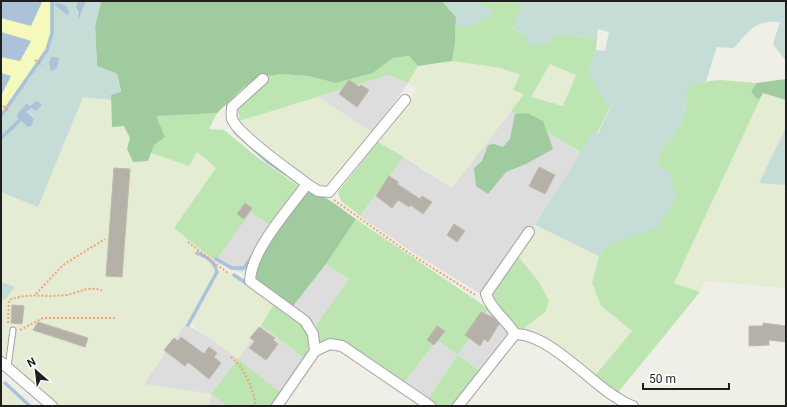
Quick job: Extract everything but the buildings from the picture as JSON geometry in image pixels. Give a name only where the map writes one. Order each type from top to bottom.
[{"type":"street","points":[[263,79],[232,107],[232,119],[238,128],[259,146],[318,191],[329,192],[405,100]]},
{"type":"street","points":[[307,184],[256,255],[250,271],[250,281],[305,321],[313,334],[315,351]]},
{"type":"street","points":[[529,232],[486,294],[489,303],[515,334],[532,336],[569,361],[604,390],[625,404],[633,406]]},
{"type":"street","points":[[458,406],[515,334]]},
{"type":"street","points":[[277,406],[315,351],[330,344],[342,346],[430,406]]},
{"type":"street","points":[[5,364],[52,406]]},
{"type":"lane","points":[[5,364],[13,333]]},
{"type":"path","points":[[35,60],[42,64]]},
{"type":"path","points":[[3,106],[10,111]]},
{"type":"path","points":[[329,192],[334,200],[409,253],[489,303]]},
{"type":"path","points":[[36,294],[63,265],[105,239]]},
{"type":"path","points":[[188,242],[229,274]]},
{"type":"path","points":[[102,290],[89,287],[67,295],[50,297],[36,294],[20,296],[9,300],[8,327],[13,333],[43,318],[116,318]]},
{"type":"path","points":[[231,357],[238,362],[252,391],[256,406]]},
{"type":"shaded area","points":[[1,1],[101,1],[95,26],[121,92],[111,95],[112,126],[124,126],[130,138],[127,149],[148,161],[151,153],[189,166],[196,152],[216,169],[175,228],[200,248],[198,251],[222,272],[228,271],[274,304],[238,359],[210,338],[199,332],[192,323],[193,316],[209,290],[144,384],[211,394],[209,406],[44,406],[1,369]]},
{"type":"shaded area","points":[[52,1],[78,1],[76,7],[78,18],[86,1],[101,1],[95,26],[97,66],[117,74],[121,92],[111,95],[111,100],[83,97],[38,207],[1,192],[1,116],[47,50],[52,33]],"holes":[[[37,102],[26,112],[28,127],[18,118]]]},
{"type":"shaded area","points":[[101,1],[442,1],[456,17],[455,43],[452,61],[418,66],[409,56],[393,58],[373,73],[336,83],[308,76],[282,74],[259,77],[243,88],[217,113],[156,116],[165,137],[154,145],[148,161],[133,162],[127,149],[130,138],[124,126],[112,127],[111,95],[121,91],[117,74],[97,66],[95,26]]},
{"type":"shaded area","points":[[442,1],[481,1],[480,4],[493,10],[492,15],[471,26],[456,26],[456,17]]},
{"type":"shaded area","points":[[481,1],[518,1],[521,9],[513,29],[546,44],[556,34],[597,38],[596,50],[587,70],[611,105],[597,134],[594,132],[581,152],[511,111],[524,94],[513,90],[520,75],[501,68],[452,61],[456,26],[471,26]],"holes":[[[550,64],[576,75],[563,106],[531,97]]]},
{"type":"shaded area","points":[[518,1],[786,1],[786,61],[773,44],[780,22],[759,25],[749,31],[734,48],[717,47],[706,81],[689,86],[682,124],[659,152],[658,166],[671,173],[676,198],[658,227],[619,241],[607,247],[599,256],[535,225],[594,131],[598,134],[611,106],[605,104],[587,70],[596,50],[605,51],[609,32],[598,29],[597,38],[556,34],[546,44],[528,44],[525,34],[513,29],[521,9]]},
{"type":"shaded area","points":[[409,56],[418,66],[408,83],[389,75],[239,121],[238,107],[270,75],[282,74],[308,76],[336,83],[373,73],[393,58]]},
{"type":"shaded area","points":[[452,61],[501,68],[520,76],[524,94],[452,188],[414,162],[378,142],[403,110],[417,88],[408,83],[418,66]]},
{"type":"shaded area","points":[[550,64],[576,75],[563,106],[531,98]]},
{"type":"shaded area","points":[[389,75],[408,83],[373,133],[318,97]]},
{"type":"shaded area","points":[[786,79],[786,100],[763,93],[759,99],[756,98],[751,91],[757,83]]},
{"type":"shaded area","points":[[720,80],[757,83],[751,91],[763,93],[674,283],[700,292],[616,395],[593,378],[632,331],[601,306],[592,283],[599,256],[607,247],[619,241],[658,166],[659,152],[682,124],[689,86],[699,82]]},
{"type":"shaded area","points":[[763,93],[786,100],[786,127],[759,183],[786,185],[786,288],[705,281],[700,292],[674,283]]},
{"type":"shaded area","points":[[318,97],[373,133],[327,186],[317,186],[239,121]]},
{"type":"shaded area","points":[[511,111],[581,152],[531,231],[482,295],[412,252],[360,216],[404,157],[452,188]]},
{"type":"shaded area","points":[[217,113],[209,129],[224,130],[258,158],[300,187],[271,226],[251,212],[215,261],[174,228],[216,168],[197,152],[189,166],[151,153],[154,145],[156,115]]},
{"type":"shaded area","points":[[527,113],[543,121],[553,149],[526,164],[506,172],[488,194],[476,186],[474,168],[482,161],[488,145],[494,144],[503,147],[510,139],[515,114]]},
{"type":"shaded area","points":[[786,127],[786,185],[759,183]]},
{"type":"shaded area","points":[[378,142],[404,157],[360,216],[341,201],[338,192]]},
{"type":"shaded area","points":[[306,192],[326,198],[356,219],[326,264],[293,306],[257,280],[255,271],[261,255]]},
{"type":"shaded area","points":[[251,211],[271,226],[243,273],[229,269],[215,261]]},
{"type":"shaded area","points":[[356,219],[489,309],[458,355],[437,340],[403,384],[345,342],[332,338],[319,345],[316,325],[349,279],[326,264]]},
{"type":"shaded area","points":[[535,225],[599,256],[592,283],[601,306],[632,331],[593,378],[531,332],[523,329],[545,312],[517,255]]},
{"type":"shaded area","points":[[517,255],[539,282],[549,301],[545,312],[523,329],[512,324],[508,320],[490,295]]},
{"type":"shaded area","points":[[326,264],[349,279],[316,325],[293,306]]},
{"type":"shaded area","points":[[1,282],[15,287],[5,300],[1,299]]},
{"type":"shaded area","points":[[274,304],[297,320],[308,333],[310,340],[309,349],[304,358],[261,325]]},
{"type":"shaded area","points":[[489,309],[507,329],[507,337],[481,372],[458,355]]},
{"type":"shaded area","points":[[184,323],[210,338],[238,359],[261,325],[304,358],[281,393],[211,394],[143,384]]},
{"type":"shaded area","points":[[437,340],[458,355],[427,400],[403,384]]},
{"type":"shaded area","points":[[458,355],[481,372],[455,406],[435,406],[427,400]]},
{"type":"shaded area","points":[[238,359],[281,393],[272,406],[227,406],[211,394]]},
{"type":"shaded area","points":[[1,383],[28,406],[1,406]]},
{"type":"shaded area","points":[[211,394],[227,406],[209,406]]},
{"type":"sand","points":[[40,1],[52,1],[52,33],[47,50],[1,116],[1,96],[11,76],[1,73],[1,57],[20,61],[31,40],[1,32],[1,18],[31,26],[42,2]]},
{"type":"water","points":[[1,1],[42,2],[31,26],[1,18]]},
{"type":"water","points":[[78,1],[86,1],[78,20],[78,12],[76,7]]},
{"type":"water","points":[[58,3],[65,5],[70,12],[67,15],[54,4]]},
{"type":"water","points":[[1,32],[31,41],[20,61],[1,57]]},
{"type":"water","points":[[51,57],[59,58],[57,68],[51,71],[49,63]]},
{"type":"water","points":[[1,73],[11,76],[1,96]]},
{"type":"water","points":[[37,101],[42,105],[36,111],[31,108],[26,112],[34,119],[32,125],[28,127],[18,118],[17,114],[26,104],[30,106]]},
{"type":"waterway","points":[[1,116],[47,50],[52,33],[52,1]]},
{"type":"waterway","points":[[1,138],[20,120]]},
{"type":"waterway","points":[[235,132],[267,161],[286,174]]},
{"type":"waterway","points":[[188,325],[217,272],[210,260],[197,253]]},
{"type":"waterway","points":[[216,259],[232,268],[244,268],[253,255]]},
{"type":"waterway","points":[[234,275],[249,285]]},
{"type":"waterway","points":[[5,383],[30,406]]}]
